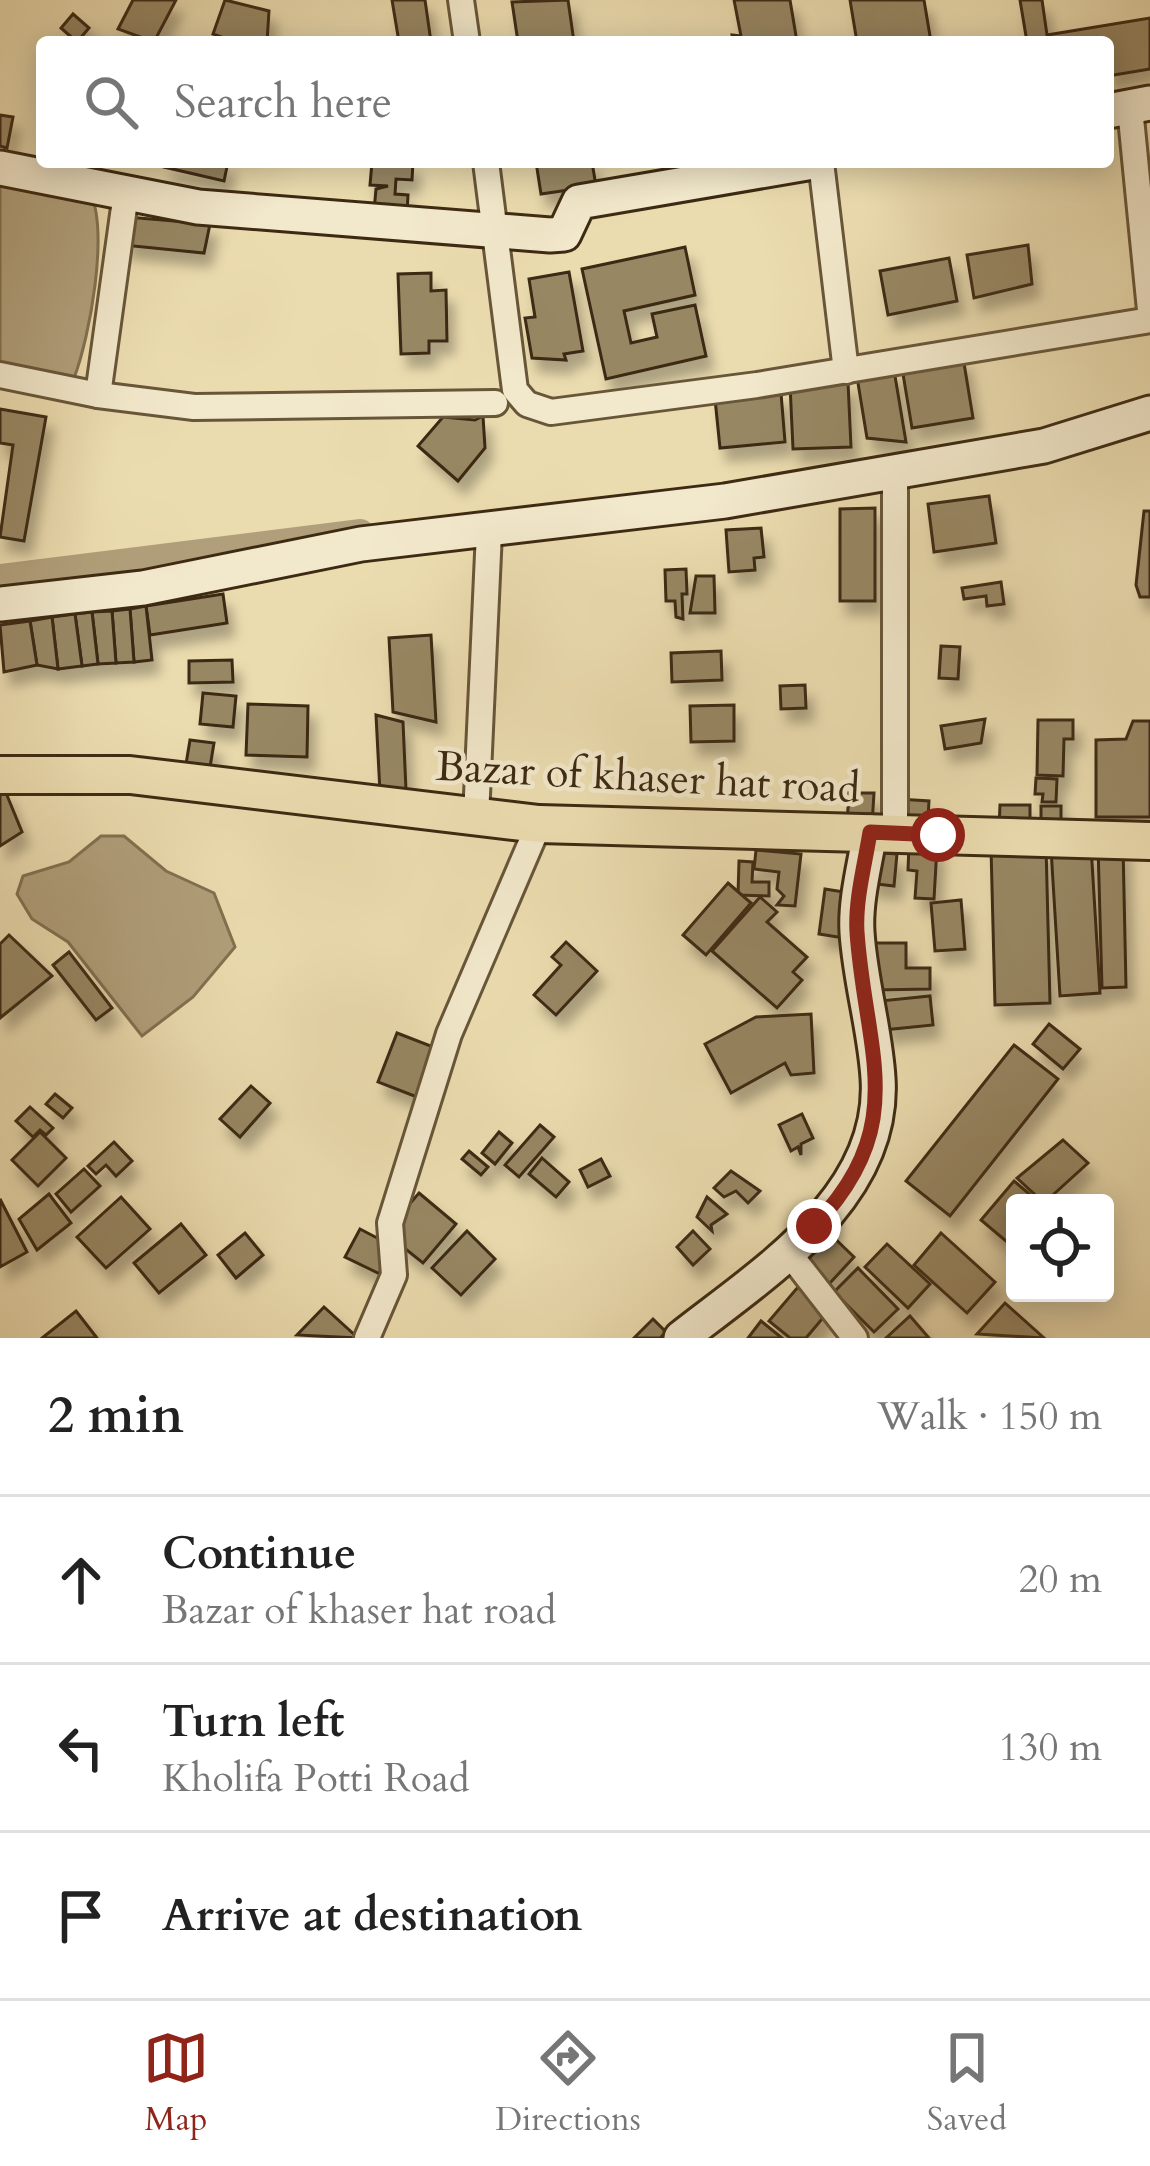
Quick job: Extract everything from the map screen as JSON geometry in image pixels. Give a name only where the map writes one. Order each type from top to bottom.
[{"type":"main road","name":"Bazar of khaser hat road","points":[[0,775],[130,776],[539,824],[1150,841]]},
{"type":"street","points":[[461,0],[466,36]]},
{"type":"street","points":[[1129,107],[1150,310]]},
{"type":"street","points":[[0,168],[198,207],[564,234],[579,202],[781,168]]},
{"type":"street","points":[[487,168],[515,390],[526,404],[551,412],[1150,320]]},
{"type":"street","points":[[818,168],[846,370]]},
{"type":"street","points":[[98,395],[126,193]]},
{"type":"street","points":[[0,375],[98,395],[194,407],[494,403]]},
{"type":"street","points":[[0,604],[143,588],[361,544],[725,501],[1044,446],[1150,413]]},
{"type":"street","points":[[681,1338],[788,1252],[840,1199],[874,1120],[879,1083],[856,926],[883,833],[895,469]]},
{"type":"street","points":[[476,817],[489,532]]},
{"type":"street","points":[[368,1338],[394,1275],[390,1223],[448,1034],[539,824]]},
{"type":"street","points":[[788,1252],[854,1338]]},
{"type":"shaded area","points":[[0,180],[48,196],[90,192],[98,257],[86,337],[74,378],[0,367]]},
{"type":"shaded area","points":[[101,836],[124,836],[166,871],[214,893],[235,947],[193,997],[142,1036],[68,942],[32,919],[17,894],[23,876],[69,862]]},
{"type":"building","points":[[133,0],[176,0],[157,36],[118,29]]},
{"type":"building","points":[[225,0],[269,11],[267,36],[213,34]]},
{"type":"building","points":[[392,0],[425,0],[430,36],[398,36]]},
{"type":"building","points":[[568,0],[573,36],[517,36],[512,2]]},
{"type":"building","points":[[734,0],[790,0],[796,36],[741,36]]},
{"type":"building","points":[[850,0],[924,0],[930,36],[856,36]]},
{"type":"building","points":[[1020,0],[1042,0],[1047,35],[1150,18],[1150,69],[1114,75],[1114,36],[1026,36]]},
{"type":"building","points":[[73,14],[89,28],[82,36],[70,36],[61,28]]},
{"type":"building","points":[[0,115],[13,117],[7,148],[0,146]]},
{"type":"building","points":[[168,168],[227,168],[224,181]]},
{"type":"building","points":[[371,168],[413,168],[412,180],[396,179],[395,194],[408,195],[407,213],[374,211],[376,189],[388,186],[370,185]]},
{"type":"building","points":[[537,168],[593,168],[596,186],[541,194]]},
{"type":"building","points":[[127,217],[210,224],[204,253],[123,245]]},
{"type":"building","points":[[1028,245],[1032,284],[974,298],[967,255]]},
{"type":"building","points":[[685,247],[695,295],[624,311],[631,343],[657,337],[652,314],[695,305],[706,356],[606,379],[582,269]]},
{"type":"building","points":[[949,258],[957,301],[888,315],[880,271]]},
{"type":"building","points":[[569,272],[583,351],[564,354],[566,360],[532,358],[525,318],[535,317],[529,279]]},
{"type":"building","points":[[431,273],[431,291],[446,290],[447,341],[429,341],[429,353],[401,354],[398,274]]},
{"type":"building","points":[[963,357],[973,418],[912,428],[902,368]]},
{"type":"building","points":[[894,370],[906,442],[867,438],[857,377]]},
{"type":"building","points":[[848,382],[851,447],[793,449],[790,385]]},
{"type":"building","points":[[781,393],[785,442],[720,448],[715,399]]},
{"type":"building","points":[[0,409],[46,417],[24,541],[0,537],[13,445],[0,443]]},
{"type":"building","points":[[483,416],[485,448],[458,481],[418,446],[443,417],[475,420]]},
{"type":"building","points":[[989,496],[996,543],[934,552],[928,504]]},
{"type":"building","points":[[875,508],[875,601],[840,601],[840,509]]},
{"type":"building","points":[[1144,511],[1150,511],[1150,597],[1140,597],[1136,585]]},
{"type":"building","points":[[761,528],[764,557],[754,558],[755,570],[729,572],[726,530]]},
{"type":"building","points":[[686,569],[683,619],[676,617],[675,601],[666,601],[665,570]]},
{"type":"building","points":[[696,576],[714,576],[715,613],[690,613]]},
{"type":"building","points":[[1001,582],[1004,604],[987,606],[986,596],[964,599],[962,588]]},
{"type":"building","points":[[223,594],[227,623],[150,635],[146,606]]},
{"type":"building","points":[[146,606],[152,660],[134,662],[130,609]]},
{"type":"building","points":[[130,609],[134,662],[116,663],[112,611]]},
{"type":"building","points":[[112,611],[116,663],[98,664],[92,612]]},
{"type":"building","points":[[92,612],[98,664],[82,666],[75,614]]},
{"type":"building","points":[[75,614],[82,666],[58,669],[52,617]]},
{"type":"building","points":[[52,617],[58,669],[37,665],[30,621]]},
{"type":"building","points":[[30,621],[37,665],[4,672],[0,625]]},
{"type":"building","points":[[431,635],[436,722],[393,712],[389,638]]},
{"type":"building","points":[[941,646],[960,647],[958,679],[939,678]]},
{"type":"building","points":[[721,651],[722,680],[672,682],[671,653]]},
{"type":"building","points":[[232,660],[233,682],[189,683],[189,661]]},
{"type":"building","points":[[805,685],[806,708],[781,709],[780,686]]},
{"type":"building","points":[[203,693],[236,696],[233,727],[200,724]]},
{"type":"building","points":[[248,704],[308,706],[307,757],[246,755]]},
{"type":"building","points":[[734,705],[734,741],[691,742],[690,706]]},
{"type":"building","points":[[376,715],[403,722],[406,790],[380,792]]},
{"type":"building","points":[[985,719],[981,743],[945,749],[941,726]]},
{"type":"building","points":[[1038,720],[1073,720],[1073,739],[1064,739],[1063,776],[1037,775]]},
{"type":"building","points":[[1133,721],[1150,721],[1150,817],[1096,817],[1096,740],[1126,739]]},
{"type":"building","points":[[190,740],[214,743],[210,767],[186,764]]},
{"type":"building","points":[[1036,778],[1057,779],[1056,802],[1042,802],[1043,794],[1035,794]]},
{"type":"building","points":[[4,788],[22,832],[0,846],[0,790]]},
{"type":"building","points":[[849,793],[874,793],[872,825],[847,823]]},
{"type":"building","points":[[898,799],[929,801],[928,818],[897,830]]},
{"type":"building","points":[[1000,805],[1030,805],[1030,830],[999,829]]},
{"type":"building","points":[[1041,806],[1061,806],[1061,828],[1041,828]]},
{"type":"building","points":[[909,845],[937,847],[934,899],[915,898],[917,871],[908,870]]},
{"type":"building","points":[[1123,845],[1126,987],[1102,988],[1098,846]]},
{"type":"building","points":[[1046,846],[1050,1003],[995,1005],[991,848]]},
{"type":"building","points":[[1091,846],[1100,993],[1060,996],[1051,849]]},
{"type":"building","points":[[756,850],[801,854],[795,906],[777,905],[784,896],[777,889],[779,872],[754,869]]},
{"type":"building","points":[[871,852],[897,854],[894,886],[868,883]]},
{"type":"building","points":[[739,861],[753,862],[752,882],[769,882],[769,896],[738,895]]},
{"type":"building","points":[[728,883],[751,903],[706,955],[683,935]]},
{"type":"building","points":[[825,889],[850,893],[844,938],[819,934]]},
{"type":"building","points":[[760,897],[777,912],[767,922],[807,957],[793,972],[802,980],[777,1008],[712,951]]},
{"type":"building","points":[[961,900],[965,949],[935,951],[931,903]]},
{"type":"building","points":[[9,935],[52,976],[0,1018],[0,944]]},
{"type":"building","points":[[566,942],[597,971],[556,1015],[534,995],[561,965],[552,957]]},
{"type":"building","points":[[861,943],[906,943],[906,968],[930,968],[930,989],[874,990]]},
{"type":"building","points":[[69,952],[112,1008],[96,1020],[53,965]]},
{"type":"building","points":[[930,996],[933,1025],[883,1030],[880,1001]]},
{"type":"building","points":[[811,1014],[814,1073],[791,1075],[785,1063],[731,1093],[705,1044],[756,1017]]},
{"type":"building","points":[[1049,1024],[1080,1049],[1063,1069],[1033,1044]]},
{"type":"building","points":[[397,1033],[436,1048],[417,1097],[378,1082]]},
{"type":"building","points":[[1014,1045],[1058,1079],[950,1216],[906,1181]]},
{"type":"building","points":[[251,1086],[270,1103],[240,1137],[220,1119]]},
{"type":"building","points":[[55,1094],[72,1108],[63,1118],[46,1104]]},
{"type":"building","points":[[30,1107],[53,1128],[46,1135],[40,1130],[33,1137],[16,1121]]},
{"type":"building","points":[[802,1114],[813,1138],[801,1144],[801,1155],[798,1147],[791,1151],[779,1125]]},
{"type":"building","points":[[540,1125],[554,1137],[519,1177],[505,1165]]},
{"type":"building","points":[[40,1132],[66,1158],[38,1186],[12,1160]]},
{"type":"building","points":[[499,1132],[512,1143],[495,1164],[482,1153]]},
{"type":"building","points":[[1063,1140],[1088,1163],[1054,1194],[1034,1194],[1017,1178]]},
{"type":"building","points":[[114,1142],[132,1161],[116,1176],[106,1165],[96,1174],[88,1166]]},
{"type":"building","points":[[469,1151],[488,1167],[481,1175],[462,1159]]},
{"type":"building","points":[[542,1158],[569,1182],[556,1197],[529,1174]]},
{"type":"building","points":[[601,1159],[610,1176],[588,1187],[580,1170]]},
{"type":"building","points":[[84,1169],[100,1186],[71,1212],[56,1194]]},
{"type":"building","points":[[731,1171],[760,1191],[748,1203],[736,1191],[724,1197],[714,1188]]},
{"type":"building","points":[[1014,1181],[1029,1194],[1006,1194],[1006,1241],[981,1220]]},
{"type":"building","points":[[419,1193],[456,1224],[423,1263],[398,1243],[400,1215]]},
{"type":"building","points":[[49,1194],[71,1223],[37,1250],[19,1219]]},
{"type":"building","points":[[121,1197],[150,1229],[106,1268],[77,1237]]},
{"type":"building","points":[[707,1197],[727,1214],[711,1225],[712,1231],[697,1217]]},
{"type":"building","points":[[0,1199],[27,1252],[0,1267]]},
{"type":"building","points":[[181,1224],[206,1255],[159,1293],[134,1263]]},
{"type":"building","points":[[360,1229],[383,1241],[380,1274],[345,1257]]},
{"type":"building","points":[[826,1230],[854,1257],[829,1284],[801,1256]]},
{"type":"building","points":[[467,1231],[495,1259],[461,1295],[432,1268]]},
{"type":"building","points":[[693,1231],[710,1249],[693,1265],[677,1247]]},
{"type":"building","points":[[245,1233],[263,1255],[236,1278],[218,1255]]},
{"type":"building","points":[[941,1233],[995,1282],[967,1313],[914,1265]]},
{"type":"building","points":[[887,1244],[930,1284],[908,1308],[865,1267]]},
{"type":"building","points":[[858,1268],[898,1309],[874,1332],[834,1292]]},
{"type":"building","points":[[798,1287],[828,1312],[806,1338],[790,1338],[769,1321]]},
{"type":"building","points":[[1005,1303],[1044,1338],[977,1334]]},
{"type":"building","points":[[324,1307],[358,1338],[297,1335]]},
{"type":"building","points":[[76,1311],[97,1338],[42,1338]]},
{"type":"building","points":[[910,1316],[929,1338],[886,1338]]},
{"type":"building","points":[[653,1319],[666,1332],[660,1338],[634,1338]]},
{"type":"building","points":[[761,1321],[782,1338],[748,1338]]},
{"type":"waterway","points":[[0,576],[361,531]]},
{"type":"route","points":[[814,1226],[840,1199],[874,1120],[879,1083],[856,926],[870,832],[938,835]]}]
